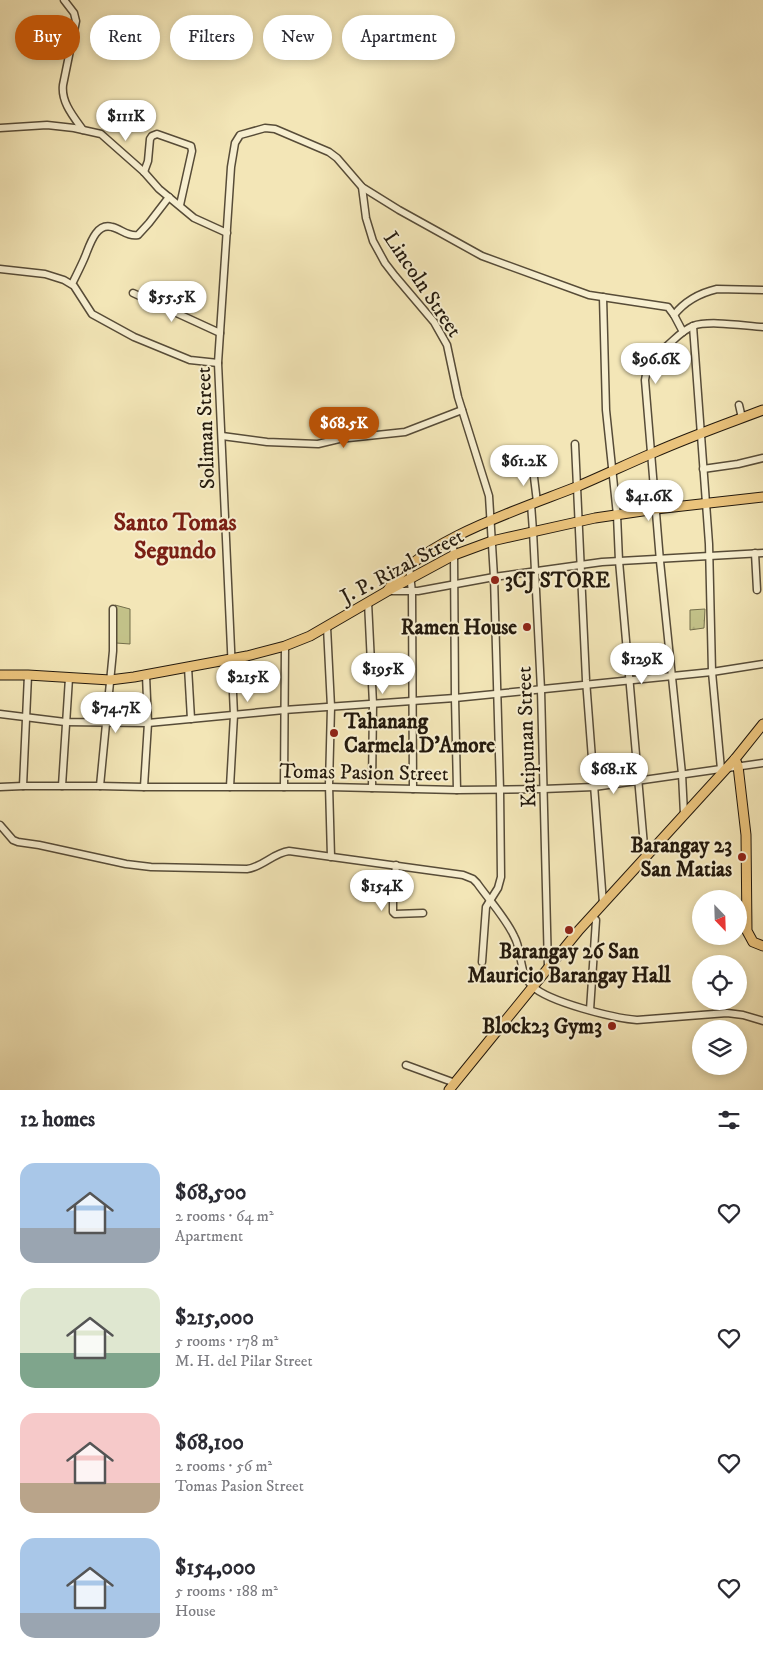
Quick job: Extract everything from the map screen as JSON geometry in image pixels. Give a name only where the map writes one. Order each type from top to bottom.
[{"type":"main road","points":[[387,591],[395,579],[409,566],[452,539],[490,520],[577,486],[651,453],[763,410]]},
{"type":"main road","name":"J. P. Rizal Street","points":[[0,675],[110,680],[232,659],[285,646],[327,627],[387,591],[454,555],[492,541],[578,522],[656,508],[763,497]]},
{"type":"main road","points":[[452,1087],[603,903],[723,768],[737,762],[763,724]]},
{"type":"main road","points":[[737,762],[746,835],[747,931],[753,942],[763,946]]},
{"type":"street","points":[[64,0],[74,13],[76,21],[63,85],[63,94],[70,111],[83,130]]},
{"type":"street","points":[[0,128],[47,125],[101,134],[198,221],[227,233]]},
{"type":"street","name":"Soliman Street","points":[[230,787],[234,715],[218,363],[231,167],[235,142],[243,134],[265,128],[275,129],[328,152],[337,158],[362,187]]},
{"type":"street","points":[[144,172],[152,136],[157,134],[191,146],[192,151],[180,206]]},
{"type":"street","points":[[362,187],[482,256],[578,291],[603,297],[664,306],[670,309],[682,332]]},
{"type":"street","name":"Lincoln Street","points":[[362,187],[366,218],[373,241],[385,263],[434,322],[444,340],[451,360],[458,398],[489,496],[494,577],[501,880],[486,907],[482,962]]},
{"type":"street","points":[[72,284],[97,232],[103,227],[109,226],[131,235],[138,235],[169,197]]},
{"type":"street","points":[[0,269],[45,274],[64,280],[72,284],[92,314],[134,337],[190,360],[218,363]]},
{"type":"street","points":[[674,315],[680,307],[711,290],[763,290]]},
{"type":"street","points":[[133,293],[220,333]]},
{"type":"street","points":[[603,297],[606,410],[617,515],[619,561],[645,857]]},
{"type":"street","points":[[684,814],[682,774],[660,558],[645,380],[646,372],[655,357],[682,332],[693,326],[707,323],[763,327]]},
{"type":"street","points":[[693,326],[702,433],[712,672],[723,768]]},
{"type":"street","points":[[739,405],[742,418]]},
{"type":"street","points":[[222,436],[296,444],[323,444],[346,438],[405,432],[462,410]]},
{"type":"street","points":[[575,444],[587,685],[603,903]]},
{"type":"street","points":[[703,469],[763,458]]},
{"type":"street","name":"Katipunan Street","points":[[533,470],[548,968]]},
{"type":"street","points":[[452,539],[454,555],[457,790]]},
{"type":"street","points":[[754,553],[757,590]]},
{"type":"street","points":[[387,591],[412,592],[580,564],[763,553]]},
{"type":"street","points":[[409,566],[412,578],[414,789]]},
{"type":"street","points":[[368,602],[373,704],[372,788]]},
{"type":"street","points":[[100,786],[113,651],[113,609]]},
{"type":"street","points":[[327,627],[331,707],[329,787],[331,856]]},
{"type":"street","points":[[284,787],[285,646]]},
{"type":"street","points":[[0,714],[65,722],[148,723],[284,710],[412,702],[541,690],[712,672],[763,664]]},
{"type":"street","points":[[188,667],[191,719]]},
{"type":"street","points":[[23,786],[28,675]]},
{"type":"street","points":[[144,787],[148,723],[146,675]]},
{"type":"street","points":[[62,786],[69,678]]},
{"type":"street","points":[[737,762],[763,763]]},
{"type":"street","name":"Tomas Pasion Street","points":[[0,788],[23,786],[100,786],[329,787],[457,790],[543,789],[594,787],[723,768]]},
{"type":"street","points":[[0,825],[13,840],[18,842],[138,866],[240,870],[252,868],[284,852],[331,856],[469,877],[477,883],[515,936],[524,974],[533,987],[556,999],[610,1016],[636,1020],[727,1013],[744,1015],[763,1021]]},
{"type":"street","points":[[396,866],[393,912],[423,913]]},
{"type":"street","points":[[590,1010],[596,920],[592,916]]},
{"type":"street","points":[[406,1065],[452,1087]]},
{"type":"green space","points":[[115,605],[130,609],[130,644],[116,643]]},
{"type":"green space","points":[[705,609],[704,628],[690,630],[690,610]]},
{"type":"place","name":"3CJ STORE","points":[[495,580]]},
{"type":"place","name":"Ramen House","points":[[527,627]]},
{"type":"place","name":"Tahanang Carmela D'Amore","points":[[334,733]]},
{"type":"place","name":"Barangay 23 San Matias","points":[[742,857]]},
{"type":"place","name":"Barangay 26 San Mauricio Barangay Hall","points":[[569,930]]},
{"type":"place","name":"Block23 Gym3","points":[[612,1026]]},
{"type":"district","name":"Santo Tomas Segundo","points":[[175,536]]}]
